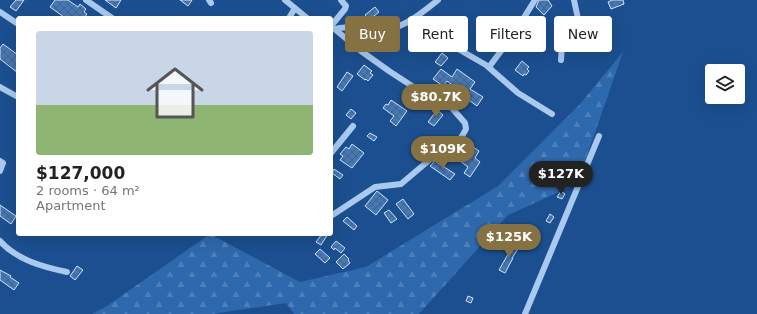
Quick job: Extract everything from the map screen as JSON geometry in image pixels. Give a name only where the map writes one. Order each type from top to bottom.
[{"type":"street","points":[[86,0],[109,16]]},
{"type":"street","points":[[285,0],[305,16]]},
{"type":"street","points":[[333,24],[345,9],[346,6],[341,0]]},
{"type":"street","points":[[333,215],[375,187],[401,184],[440,151],[448,149],[461,139],[466,129],[465,123],[451,107],[435,94],[412,86],[388,71],[335,29],[342,26],[370,31],[389,30],[411,21],[438,0]]},
{"type":"street","points":[[489,67],[513,35],[535,0]]},
{"type":"street","points":[[561,60],[562,44],[570,34],[578,19],[574,0]]},
{"type":"street","points":[[290,16],[295,8]]},
{"type":"street","points":[[0,12],[16,23]]},
{"type":"street","points":[[419,15],[423,24],[440,38],[489,67],[518,93],[552,114]]},
{"type":"street","points":[[0,87],[16,96]]},
{"type":"street","points":[[333,151],[353,126]]},
{"type":"street","points":[[525,314],[599,136]]},
{"type":"street","points":[[0,161],[3,163],[0,171]]},
{"type":"street","points":[[0,241],[9,250],[33,263],[43,267],[67,272]]},
{"type":"green space","points":[[623,52],[577,184],[508,215],[419,314],[294,314],[286,303],[211,314],[92,314],[107,306],[207,236],[214,236],[300,282],[366,267],[498,186],[580,104]]},
{"type":"building","points":[[16,0],[24,0],[16,11],[10,7]]},
{"type":"building","points":[[55,0],[68,0],[78,7],[80,4],[86,9],[84,12],[87,14],[86,16],[63,16],[50,7]]},
{"type":"building","points":[[105,0],[121,0],[116,8]]},
{"type":"building","points":[[180,0],[192,0],[188,6]]},
{"type":"building","points":[[539,0],[548,0],[552,6],[544,15],[536,7]]},
{"type":"building","points":[[612,0],[623,0],[624,4],[611,9],[608,2]]},
{"type":"building","points":[[375,7],[379,12],[374,16],[365,15]]},
{"type":"building","points":[[3,44],[16,54],[16,71],[0,59],[0,48]]},
{"type":"building","points":[[442,53],[448,58],[441,66],[435,62]]},
{"type":"building","points":[[522,61],[529,67],[527,69],[529,71],[523,76],[515,70]]},
{"type":"building","points":[[364,65],[372,71],[370,73],[373,75],[368,81],[357,74]]},
{"type":"building","points":[[441,69],[452,77],[457,69],[475,82],[470,89],[483,97],[477,106],[466,98],[468,96],[447,81],[443,86],[433,79]]},
{"type":"building","points":[[347,72],[353,76],[342,91],[337,87]]},
{"type":"building","points":[[391,100],[407,111],[396,126],[390,121],[394,116],[383,108],[386,104],[388,105]]},
{"type":"building","points":[[351,109],[356,113],[351,119],[346,115]]},
{"type":"building","points":[[437,110],[443,115],[434,126],[428,122]]},
{"type":"building","points":[[370,133],[377,137],[374,141],[367,136]]},
{"type":"building","points":[[352,144],[364,153],[352,168],[340,160],[343,156],[340,154],[346,147],[349,149]]},
{"type":"building","points":[[472,146],[479,151],[475,158],[480,162],[470,177],[464,173],[468,167],[460,161]]},
{"type":"building","points":[[435,161],[455,174],[450,180],[430,166]]},
{"type":"building","points":[[334,169],[343,175],[340,179],[333,174]]},
{"type":"building","points":[[377,191],[388,200],[376,215],[365,206]]},
{"type":"building","points":[[561,191],[565,194],[562,199],[557,197]]},
{"type":"building","points":[[403,199],[414,214],[408,219],[396,204]]},
{"type":"building","points":[[0,205],[16,216],[11,224],[0,216]]},
{"type":"building","points":[[389,210],[397,219],[391,223],[384,213]]},
{"type":"building","points":[[550,214],[554,217],[550,223],[546,221]]},
{"type":"building","points":[[347,217],[357,226],[354,230],[343,221]]},
{"type":"building","points":[[320,236],[327,236],[321,245],[316,242]]},
{"type":"building","points":[[336,241],[345,248],[341,253],[335,248],[334,250],[331,247]]},
{"type":"building","points":[[515,242],[520,246],[505,273],[499,270]]},
{"type":"building","points":[[320,249],[330,258],[325,263],[315,254]]},
{"type":"building","points":[[344,254],[349,259],[348,260],[350,263],[343,269],[336,262]]},
{"type":"building","points":[[77,266],[83,270],[75,280],[70,276]]},
{"type":"building","points":[[0,270],[11,276],[10,277],[19,283],[14,290],[0,280]]},
{"type":"building","points":[[468,296],[473,298],[471,303],[466,301]]}]
